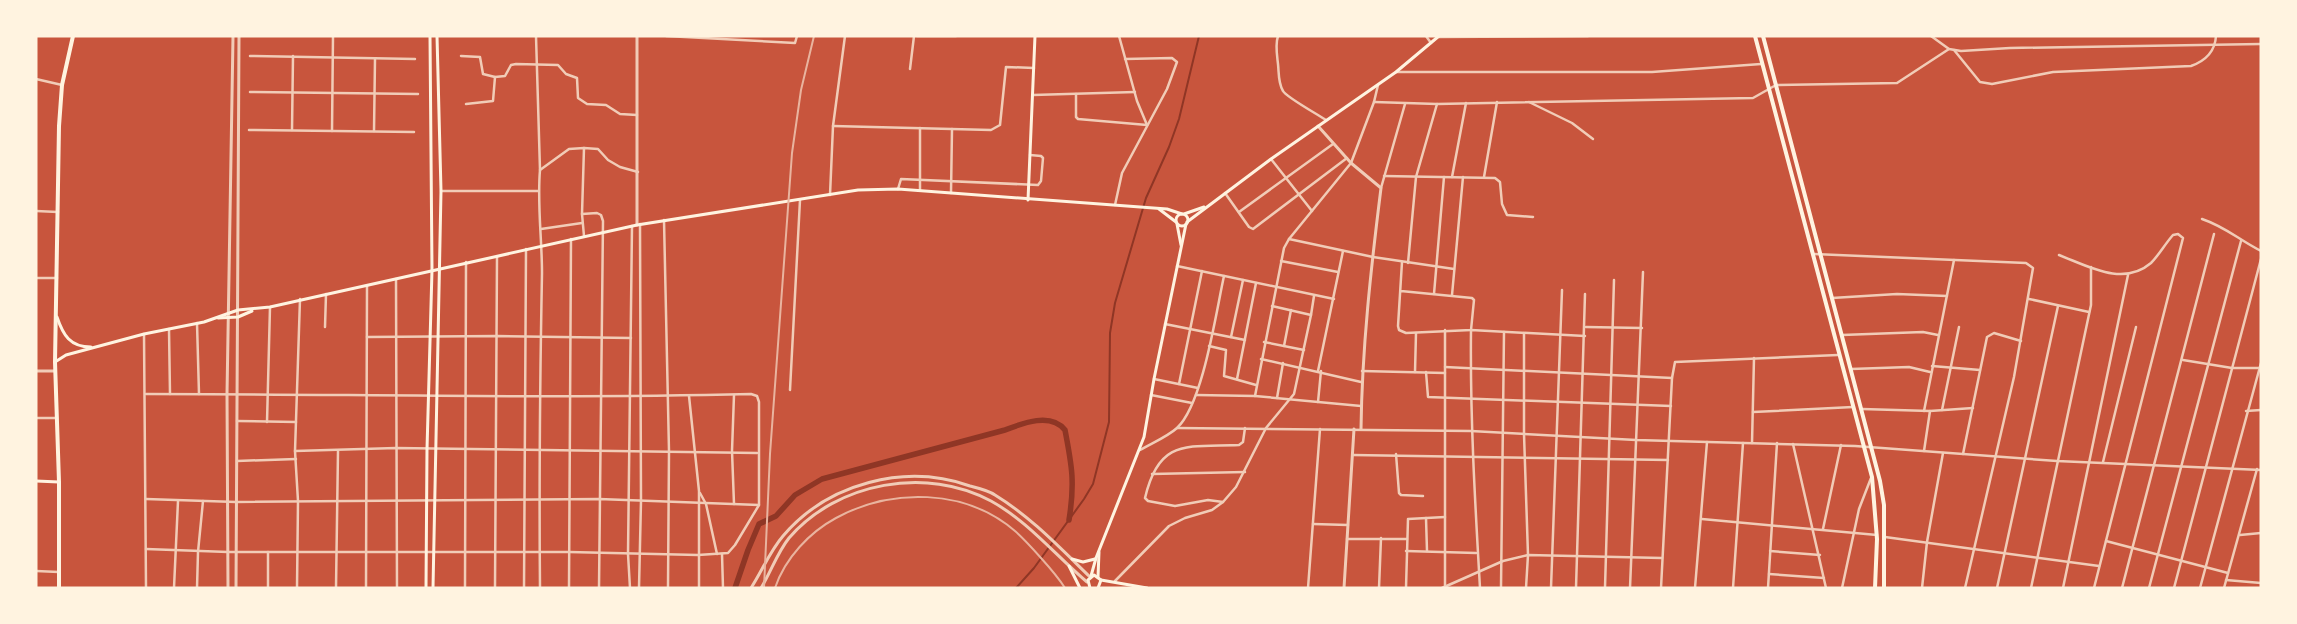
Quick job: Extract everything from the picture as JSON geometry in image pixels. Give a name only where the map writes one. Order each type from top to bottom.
[{"type":"main road","points":[[59,588],[59,482],[55,362],[58,278],[59,126],[62,85],[73,36]]},
{"type":"main road","points":[[426,588],[426,501],[432,270],[430,36]]},
{"type":"main road","points":[[433,588],[434,449],[441,191],[437,36]]},
{"type":"main road","points":[[1028,200],[1034,95],[1035,36]]},
{"type":"main road","points":[[1755,36],[1761,64],[1814,254],[1838,355],[1872,476],[1877,535],[1875,588]]},
{"type":"main road","points":[[1763,36],[1873,448],[1884,505],[1884,588]]},
{"type":"main road","points":[[1158,209],[1180,226],[1187,223],[1205,207],[1271,158],[1396,72],[1439,37]]},
{"type":"main road","points":[[55,362],[66,355],[96,346],[144,334],[197,324],[238,310],[270,307],[440,267],[639,224],[873,189],[920,190],[1148,208],[1183,214]]},
{"type":"main road","points":[[1181,246],[1176,223],[1178,216],[1205,207]]},
{"type":"main road","points":[[1085,588],[1140,450],[1187,223],[1183,214]]},
{"type":"main road","points":[[218,318],[238,317],[252,310]]},
{"type":"main road","points":[[57,317],[62,332],[71,342],[85,347],[96,346]]},
{"type":"main road","points":[[36,482],[59,482]]},
{"type":"main road","points":[[1099,552],[1099,587],[1104,588]]},
{"type":"main road","points":[[1072,559],[1083,562],[1096,558]]},
{"type":"main road","points":[[1069,566],[1080,588]]},
{"type":"main road","points":[[1091,576],[1147,588]]},
{"type":"main road","points":[[1087,582],[1090,588]]},
{"type":"street","points":[[228,588],[227,394],[233,36],[240,37],[237,154],[236,588]]},
{"type":"street","points":[[332,131],[333,36]]},
{"type":"street","points":[[536,36],[540,170],[538,191],[542,245],[539,500],[540,588]]},
{"type":"street","points":[[637,36],[639,452],[641,501],[638,555],[639,588]]},
{"type":"street","points":[[666,36],[795,43],[797,36]]},
{"type":"street","points":[[764,36],[764,42]]},
{"type":"street","points":[[830,195],[833,126],[845,36]]},
{"type":"street","points":[[910,69],[915,36],[956,36]]},
{"type":"street","points":[[1119,36],[1135,92],[1147,125]]},
{"type":"street","points":[[1278,36],[1276,44],[1280,83],[1283,91],[1289,97],[1309,107],[1326,120]]},
{"type":"street","points":[[1426,36],[1431,44]]},
{"type":"street","points":[[1439,37],[1588,36]]},
{"type":"street","points":[[1931,36],[1954,50],[2261,44]]},
{"type":"street","points":[[1954,50],[1980,82],[1992,84],[2053,72],[2191,66],[2204,60],[2216,45],[2216,36]]},
{"type":"street","points":[[1374,102],[1436,104],[1749,98],[1762,95],[1768,88],[1776,86],[1897,83],[1950,49]]},
{"type":"street","points":[[250,56],[415,59]]},
{"type":"street","points":[[292,130],[293,56]]},
{"type":"street","points":[[461,56],[480,56],[483,74],[496,77],[505,76],[514,64],[558,64],[566,74],[577,78],[578,98],[584,103],[606,105],[620,114],[638,116]]},
{"type":"street","points":[[1114,206],[1122,173],[1167,89],[1177,62],[1172,58],[1125,59]]},
{"type":"street","points":[[374,131],[375,59]]},
{"type":"street","points":[[1396,72],[1652,72],[1761,64]]},
{"type":"street","points":[[833,126],[991,130],[998,128],[1000,125],[1005,68],[1008,65],[1034,68]]},
{"type":"street","points":[[466,104],[493,102],[496,77]]},
{"type":"street","points":[[36,79],[62,85]]},
{"type":"street","points":[[1255,396],[1281,261],[1289,239],[1351,163],[1374,102],[1378,84]]},
{"type":"street","points":[[250,92],[418,94]]},
{"type":"street","points":[[1034,95],[1135,92]]},
{"type":"street","points":[[1076,94],[1076,117],[1078,119],[1147,125]]},
{"type":"street","points":[[1484,177],[1497,102]]},
{"type":"street","points":[[1528,102],[1572,123],[1593,139]]},
{"type":"street","points":[[1452,177],[1466,103]]},
{"type":"street","points":[[1360,429],[1361,382],[1381,188],[1405,104]]},
{"type":"street","points":[[1408,263],[1416,177],[1436,104]]},
{"type":"street","points":[[1318,126],[1351,163],[1381,188]]},
{"type":"street","points":[[920,128],[920,190]]},
{"type":"street","points":[[951,193],[952,129]]},
{"type":"street","points":[[249,130],[414,132]]},
{"type":"street","points":[[1239,212],[1333,144]]},
{"type":"street","points":[[540,170],[569,149],[584,148],[598,149],[608,160],[620,167],[638,172]]},
{"type":"street","points":[[584,148],[582,214],[584,236]]},
{"type":"street","points":[[232,154],[237,154]]},
{"type":"street","points":[[898,189],[900,179],[1038,185],[1042,178],[1042,157],[1030,155]]},
{"type":"street","points":[[1271,158],[1312,211]]},
{"type":"street","points":[[1225,193],[1253,229],[1347,158]]},
{"type":"street","points":[[1384,176],[1484,177],[1498,180],[1502,204],[1507,216],[1533,216]]},
{"type":"street","points":[[1434,294],[1444,177]]},
{"type":"street","points":[[1452,296],[1463,177]]},
{"type":"street","points":[[441,191],[538,191]]},
{"type":"street","points":[[790,390],[800,200]]},
{"type":"street","points":[[36,210],[58,212]]},
{"type":"street","points":[[582,214],[600,214],[602,221],[599,588]]},
{"type":"street","points":[[2202,219],[2221,226],[2241,242],[2261,251]]},
{"type":"street","points":[[664,220],[669,451],[670,555],[668,588]]},
{"type":"street","points":[[541,229],[582,223]]},
{"type":"street","points":[[630,588],[628,554],[632,226]]},
{"type":"street","points":[[2059,255],[2114,274],[2128,275],[2153,261],[2172,235],[2178,234],[2184,240],[2094,588]]},
{"type":"street","points":[[2122,588],[2183,360],[2214,234]]},
{"type":"street","points":[[569,588],[571,239]]},
{"type":"street","points":[[1289,239],[1373,257],[1454,269]]},
{"type":"street","points":[[2148,588],[2241,242]]},
{"type":"street","points":[[524,588],[526,249]]},
{"type":"street","points":[[1318,402],[1320,371],[1343,251]]},
{"type":"street","points":[[1814,254],[2030,264],[2033,268],[2022,341],[1965,588]]},
{"type":"street","points":[[494,588],[497,255]]},
{"type":"street","points":[[2174,588],[2261,259]]},
{"type":"street","points":[[1924,411],[1930,372],[1954,260]]},
{"type":"street","points":[[1281,261],[1339,272]]},
{"type":"street","points":[[465,588],[466,262]]},
{"type":"street","points":[[1402,262],[1399,330],[1406,334],[1445,330],[1471,330],[1585,336]]},
{"type":"street","points":[[1177,266],[1334,299]]},
{"type":"street","points":[[2031,588],[2089,312],[2092,294],[2091,267]]},
{"type":"street","points":[[1178,384],[1202,271]]},
{"type":"street","points":[[1630,588],[1643,272]]},
{"type":"street","points":[[2063,588],[2128,275]]},
{"type":"street","points":[[1140,450],[1177,428],[1196,395],[1224,276]]},
{"type":"street","points":[[36,278],[58,278]]},
{"type":"street","points":[[396,278],[396,588]]},
{"type":"street","points":[[1231,337],[1243,280]]},
{"type":"street","points":[[1605,588],[1614,280]]},
{"type":"street","points":[[1237,379],[1256,283]]},
{"type":"street","points":[[366,588],[367,284]]},
{"type":"street","points":[[1400,290],[1473,299],[1470,399],[1476,553],[1480,588]]},
{"type":"street","points":[[1551,588],[1562,290]]},
{"type":"street","points":[[325,327],[326,294]]},
{"type":"street","points":[[1576,588],[1586,327],[1585,294]]},
{"type":"street","points":[[1832,298],[1896,294],[1946,296]]},
{"type":"street","points":[[1115,582],[1169,526],[1185,518],[1212,510],[1223,502],[1245,472],[1266,428],[1296,389],[1314,296]]},
{"type":"street","points":[[2029,299],[2089,312]]},
{"type":"street","points":[[297,588],[298,501],[295,451],[300,300]]},
{"type":"street","points":[[1272,306],[1311,314]]},
{"type":"street","points":[[1997,588],[2058,306]]},
{"type":"street","points":[[267,422],[270,307]]},
{"type":"street","points":[[1284,346],[1291,310]]},
{"type":"street","points":[[197,324],[198,394]]},
{"type":"street","points":[[1165,324],[1245,340]]},
{"type":"street","points":[[1586,327],[1642,328]]},
{"type":"street","points":[[1942,410],[1959,327]]},
{"type":"street","points":[[2103,462],[2136,327]]},
{"type":"street","points":[[169,329],[170,394]]},
{"type":"street","points":[[1445,330],[1444,456],[1446,552],[1444,587],[1502,561],[1528,555],[1662,558]]},
{"type":"street","points":[[1501,588],[1504,331]]},
{"type":"street","points":[[1842,335],[1923,332],[1938,335]]},
{"type":"street","points":[[1416,333],[1416,372]]},
{"type":"street","points":[[1524,333],[1524,458],[1528,555],[1526,588]]},
{"type":"street","points":[[1964,454],[1987,337],[1994,333],[2022,341]]},
{"type":"street","points":[[144,334],[146,394],[146,588]]},
{"type":"street","points":[[367,337],[631,338]]},
{"type":"street","points":[[1264,342],[1304,350]]},
{"type":"street","points":[[1208,346],[1225,349],[1223,374],[1256,385]]},
{"type":"street","points":[[1661,588],[1674,364],[1677,361],[1838,355]]},
{"type":"street","points":[[1752,443],[1754,358]]},
{"type":"street","points":[[1261,359],[1300,366],[1361,382]]},
{"type":"street","points":[[2183,360],[2232,368],[2259,368]]},
{"type":"street","points":[[1277,398],[1283,363]]},
{"type":"street","points":[[2200,588],[2246,411],[2261,363]]},
{"type":"street","points":[[1932,366],[1980,370]]},
{"type":"street","points":[[1445,367],[1672,378]]},
{"type":"street","points":[[1851,369],[1909,367],[1930,372]]},
{"type":"street","points":[[36,370],[55,371]]},
{"type":"street","points":[[1362,371],[1445,373]]},
{"type":"street","points":[[1426,372],[1427,396],[1672,406]]},
{"type":"street","points":[[1154,379],[1198,388]]},
{"type":"street","points":[[146,394],[297,393],[525,397],[601,396],[630,398],[752,394],[759,398],[757,453],[759,505],[735,545],[728,553],[638,555],[569,552],[495,554],[146,550]]},
{"type":"street","points":[[734,395],[732,451],[734,504]]},
{"type":"street","points":[[1151,395],[1192,403]]},
{"type":"street","points":[[1196,395],[1255,396],[1361,406]]},
{"type":"street","points":[[689,396],[699,491],[699,588]]},
{"type":"street","points":[[1753,412],[1853,408]]},
{"type":"street","points":[[1862,409],[1930,411],[1973,408]]},
{"type":"street","points":[[2246,411],[2261,410]]},
{"type":"street","points":[[1924,451],[1930,411]]},
{"type":"street","points":[[36,418],[57,418]]},
{"type":"street","points":[[237,421],[296,422]]},
{"type":"street","points":[[1177,428],[1471,431],[1636,440],[1841,445],[2057,461],[2261,470]]},
{"type":"street","points":[[1223,502],[1208,500],[1174,506],[1148,501],[1145,498],[1152,474],[1159,461],[1179,448],[1241,445],[1245,428]]},
{"type":"street","points":[[1308,588],[1320,429]]},
{"type":"street","points":[[1344,588],[1354,429]]},
{"type":"street","points":[[1695,588],[1707,442]]},
{"type":"street","points":[[1733,588],[1743,443]]},
{"type":"street","points":[[1768,588],[1777,444]]},
{"type":"street","points":[[1793,444],[1820,555],[1826,588]]},
{"type":"street","points":[[1823,530],[1841,445]]},
{"type":"street","points":[[295,451],[396,448],[630,452],[732,451],[757,453]]},
{"type":"street","points":[[336,588],[338,451]]},
{"type":"street","points":[[1922,588],[1927,542],[1943,453]]},
{"type":"street","points":[[1353,454],[1668,460]]},
{"type":"street","points":[[1396,454],[1399,493],[1402,495],[1423,496]]},
{"type":"street","points":[[236,461],[296,459]]},
{"type":"street","points":[[2224,588],[2257,470]]},
{"type":"street","points":[[1152,474],[1245,472]]},
{"type":"street","points":[[751,588],[776,545],[806,513],[844,492],[886,479],[925,476],[954,480],[994,494],[1040,530],[1091,576]]},
{"type":"street","points":[[1842,588],[1863,494],[1872,476]]},
{"type":"street","points":[[761,588],[781,549],[811,517],[846,497],[887,486],[925,482],[953,487],[990,500],[1036,533],[1087,582]]},
{"type":"street","points":[[699,491],[706,504],[717,554]]},
{"type":"street","points":[[146,500],[336,502],[494,498],[524,500],[599,499],[759,505]]},
{"type":"street","points":[[174,588],[178,500]]},
{"type":"street","points":[[197,588],[203,501]]},
{"type":"street","points":[[1406,588],[1408,518],[1445,517]]},
{"type":"street","points":[[1426,518],[1427,552]]},
{"type":"street","points":[[1702,519],[1877,535]]},
{"type":"street","points":[[1313,524],[1348,526]]},
{"type":"street","points":[[2240,534],[2261,533]]},
{"type":"street","points":[[1885,536],[2099,566]]},
{"type":"street","points":[[1347,538],[1407,539]]},
{"type":"street","points":[[1379,588],[1381,538]]},
{"type":"street","points":[[2106,541],[2228,573]]},
{"type":"street","points":[[1406,551],[1476,553]]},
{"type":"street","points":[[1770,551],[1820,555]]},
{"type":"street","points":[[268,552],[268,588]]},
{"type":"street","points":[[722,554],[724,588]]},
{"type":"street","points":[[36,572],[59,572]]},
{"type":"street","points":[[1769,574],[1824,578]]},
{"type":"street","points":[[2226,580],[2261,583]]},
{"type":"waterway","points":[[1016,588],[1034,568],[1093,484],[1109,422],[1110,333],[1115,303],[1146,198],[1169,147],[1179,119],[1199,36]]},
{"type":"waterway","points":[[735,588],[759,524],[776,516],[795,495],[822,479],[1005,430],[1028,422],[1052,421],[1065,430],[1072,475],[1069,520]]},
{"type":"railway","points":[[764,588],[770,454],[792,153],[801,90],[814,36]]},
{"type":"railway","points":[[775,588],[779,577],[792,556],[808,538],[836,518],[857,508],[880,501],[927,497],[951,500],[974,507],[995,517],[1015,531],[1025,541],[1051,569],[1065,588]]}]
